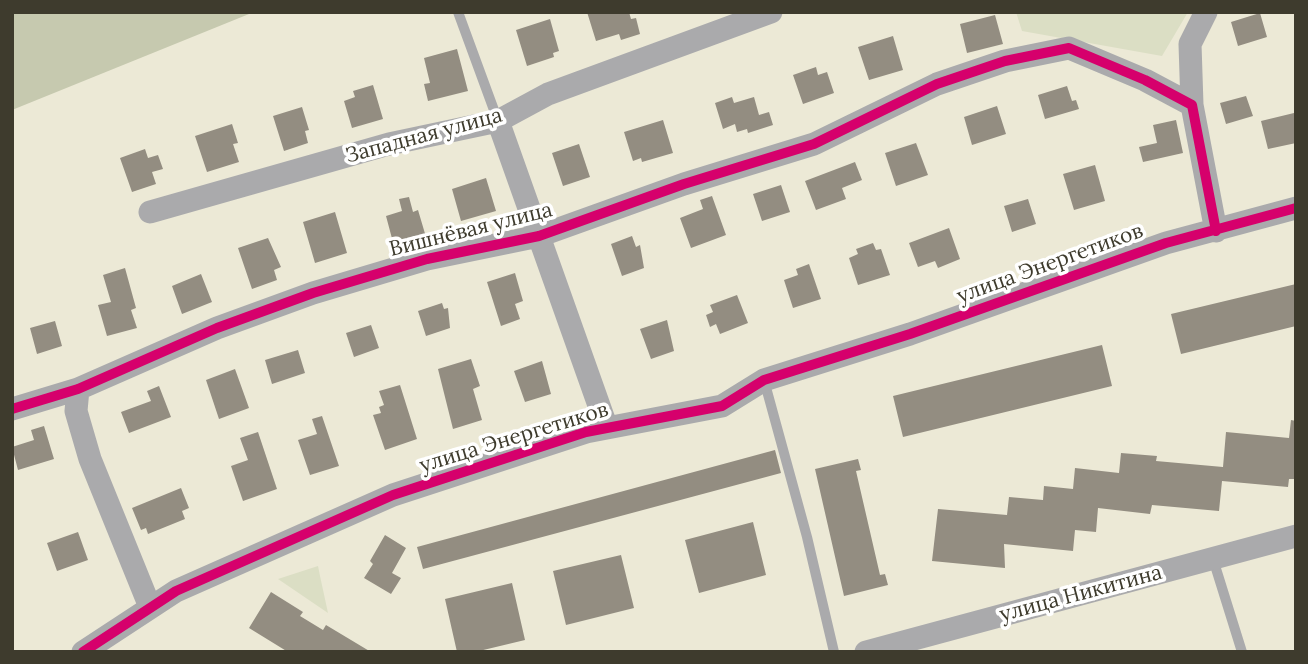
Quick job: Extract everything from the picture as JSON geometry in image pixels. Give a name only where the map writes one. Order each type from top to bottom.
[{"type":"street","name":"Западная улица","points":[[150,212],[390,144],[498,121],[548,94],[771,12]]},
{"type":"street","points":[[1206,12],[1190,44],[1192,105],[1216,231]]},
{"type":"street","name":"Вишнёвая улица","points":[[12,409],[78,389],[217,328],[313,293],[427,259],[539,236],[684,184],[814,144],[937,84],[1005,61],[1069,48],[1145,80],[1192,105]]},
{"type":"street","points":[[498,121],[607,428]]},
{"type":"street","name":"улица Энергетиков","points":[[83,652],[176,591],[393,495],[607,428],[722,406],[764,380],[910,334],[1166,243],[1296,208]]},
{"type":"street","points":[[78,389],[76,411],[90,459],[150,607]]},
{"type":"street","name":"улица Никитина","points":[[866,652],[1296,536]]},
{"type":"lane","points":[[458,12],[498,121]]},
{"type":"lane","points":[[764,380],[807,537],[834,652]]},
{"type":"lane","points":[[1213,558],[1242,652]]},
{"type":"green space","points":[[12,12],[254,12],[12,110]]},
{"type":"green space","points":[[1016,12],[1188,12],[1162,56],[1022,31]]},
{"type":"green space","points":[[318,566],[320,576],[328,613],[278,579]]},
{"type":"building","points":[[587,12],[629,12],[631,19],[636,18],[640,34],[621,40],[619,34],[596,41]]},
{"type":"building","points":[[1260,13],[1267,37],[1238,46],[1231,22]]},
{"type":"building","points":[[995,15],[1003,44],[967,53],[960,24]]},
{"type":"building","points":[[550,19],[559,51],[553,53],[554,57],[527,66],[516,30]]},
{"type":"building","points":[[893,36],[903,70],[869,80],[858,47]]},
{"type":"building","points":[[457,49],[468,91],[428,101],[424,84],[430,83],[424,58]]},
{"type":"building","points":[[816,67],[818,75],[827,72],[834,93],[803,104],[793,75]]},
{"type":"building","points":[[373,85],[383,119],[352,128],[344,101],[355,97],[353,91]]},
{"type":"building","points":[[1067,86],[1072,101],[1076,100],[1079,109],[1045,119],[1038,95]]},
{"type":"building","points":[[1246,96],[1253,116],[1226,124],[1220,103]]},
{"type":"building","points":[[732,97],[734,103],[754,97],[759,115],[769,112],[773,125],[748,133],[747,129],[737,132],[735,124],[723,129],[715,103]]},
{"type":"building","points":[[997,106],[1006,134],[972,145],[964,117]]},
{"type":"building","points":[[302,107],[309,130],[305,131],[308,143],[284,151],[273,116]]},
{"type":"building","points":[[1294,113],[1296,143],[1268,149],[1261,121]]},
{"type":"building","points":[[663,120],[673,153],[642,162],[641,158],[633,161],[624,132]]},
{"type":"building","points":[[1176,120],[1183,153],[1143,162],[1139,147],[1157,143],[1153,125]]},
{"type":"building","points":[[232,124],[238,143],[233,144],[239,162],[207,172],[195,136]]},
{"type":"building","points":[[916,143],[928,175],[896,186],[885,153]]},
{"type":"building","points":[[579,144],[590,177],[563,186],[552,153]]},
{"type":"building","points":[[145,149],[148,158],[158,155],[163,169],[152,172],[156,184],[132,192],[120,158]]},
{"type":"building","points":[[855,162],[862,180],[842,188],[846,199],[816,210],[805,181]]},
{"type":"building","points":[[1095,165],[1105,201],[1074,210],[1063,174]]},
{"type":"building","points":[[486,178],[496,211],[461,221],[452,189]]},
{"type":"building","points":[[781,185],[790,212],[762,221],[753,194]]},
{"type":"building","points":[[712,196],[726,235],[691,248],[680,218],[703,209],[700,200]]},
{"type":"building","points":[[409,197],[413,212],[418,210],[426,237],[394,246],[386,216],[402,211],[399,199]]},
{"type":"building","points":[[1028,199],[1036,224],[1012,232],[1004,206]]},
{"type":"building","points":[[335,212],[347,253],[315,263],[303,222]]},
{"type":"building","points":[[949,228],[960,259],[938,268],[935,261],[918,267],[909,243]]},
{"type":"building","points":[[632,236],[636,247],[640,245],[644,268],[622,276],[611,244]]},
{"type":"building","points":[[268,238],[281,267],[274,270],[277,280],[252,289],[238,248]]},
{"type":"building","points":[[873,243],[876,250],[881,249],[890,275],[858,285],[849,258],[858,254],[856,249]]},
{"type":"building","points":[[809,264],[821,299],[793,308],[784,280],[798,275],[796,269]]},
{"type":"building","points":[[125,268],[136,308],[131,310],[137,328],[107,336],[98,305],[111,302],[103,275]]},
{"type":"building","points":[[515,273],[523,301],[515,304],[520,319],[501,326],[487,282]]},
{"type":"building","points":[[201,274],[212,302],[182,314],[172,286]]},
{"type":"building","points":[[1296,284],[1296,326],[1181,354],[1171,314]]},
{"type":"building","points":[[737,295],[748,323],[720,334],[716,324],[710,327],[706,315],[713,312],[710,305]]},
{"type":"building","points":[[442,303],[444,309],[448,308],[450,328],[426,336],[418,311]]},
{"type":"building","points":[[667,320],[674,351],[651,359],[640,329]]},
{"type":"building","points":[[55,321],[62,346],[37,354],[30,328]]},
{"type":"building","points":[[371,325],[379,348],[354,357],[346,333]]},
{"type":"building","points":[[1102,345],[1112,386],[903,437],[893,396]]},
{"type":"building","points":[[298,350],[305,373],[272,384],[265,360]]},
{"type":"building","points":[[471,359],[480,386],[473,389],[482,420],[453,429],[438,369]]},
{"type":"building","points":[[542,361],[551,394],[525,402],[514,371]]},
{"type":"building","points":[[235,369],[249,408],[219,419],[206,380]]},
{"type":"building","points":[[400,385],[417,439],[385,450],[373,415],[381,413],[379,407],[384,405],[379,391]]},
{"type":"building","points":[[159,386],[171,417],[129,433],[121,412],[151,401],[147,391]]},
{"type":"building","points":[[322,416],[339,466],[310,475],[298,440],[317,434],[312,419]]},
{"type":"building","points":[[1291,420],[1296,421],[1296,479],[1289,479],[1288,487],[1222,481],[1219,511],[1152,505],[1150,514],[1098,508],[1096,532],[1075,530],[1073,551],[1004,544],[1005,568],[932,561],[938,509],[1007,515],[1009,497],[1043,500],[1044,486],[1073,489],[1075,468],[1119,473],[1121,453],[1157,456],[1156,461],[1223,467],[1226,432],[1289,438]]},
{"type":"building","points":[[44,426],[54,459],[18,470],[12,447],[34,440],[31,430]]},
{"type":"building","points":[[258,432],[277,489],[243,501],[231,466],[248,460],[240,438]]},
{"type":"building","points":[[775,450],[781,473],[423,569],[417,547]]},
{"type":"building","points":[[858,459],[861,470],[856,471],[880,575],[885,574],[888,585],[844,596],[815,469]]},
{"type":"building","points":[[181,488],[189,508],[182,511],[185,519],[148,534],[146,528],[141,530],[132,508]]},
{"type":"building","points":[[753,522],[766,575],[699,593],[685,540]]},
{"type":"building","points":[[78,532],[88,560],[57,571],[47,543]]},
{"type":"building","points":[[385,535],[406,548],[392,573],[401,578],[391,594],[364,578]]},
{"type":"building","points":[[621,555],[634,608],[566,625],[553,571]]},
{"type":"building","points":[[512,583],[525,640],[475,652],[457,652],[445,599]]},
{"type":"building","points":[[271,592],[303,612],[300,616],[323,630],[326,625],[371,652],[288,652],[249,628]]},
{"type":"cycle path","points":[[12,409],[78,389],[217,328],[313,293],[427,259],[539,236],[684,184],[814,144],[937,84],[1005,61],[1069,48],[1145,80],[1192,105],[1216,231]]},
{"type":"cycle path","points":[[83,652],[176,591],[393,495],[586,432],[722,406],[764,380],[910,334],[1166,243],[1296,208]]}]
